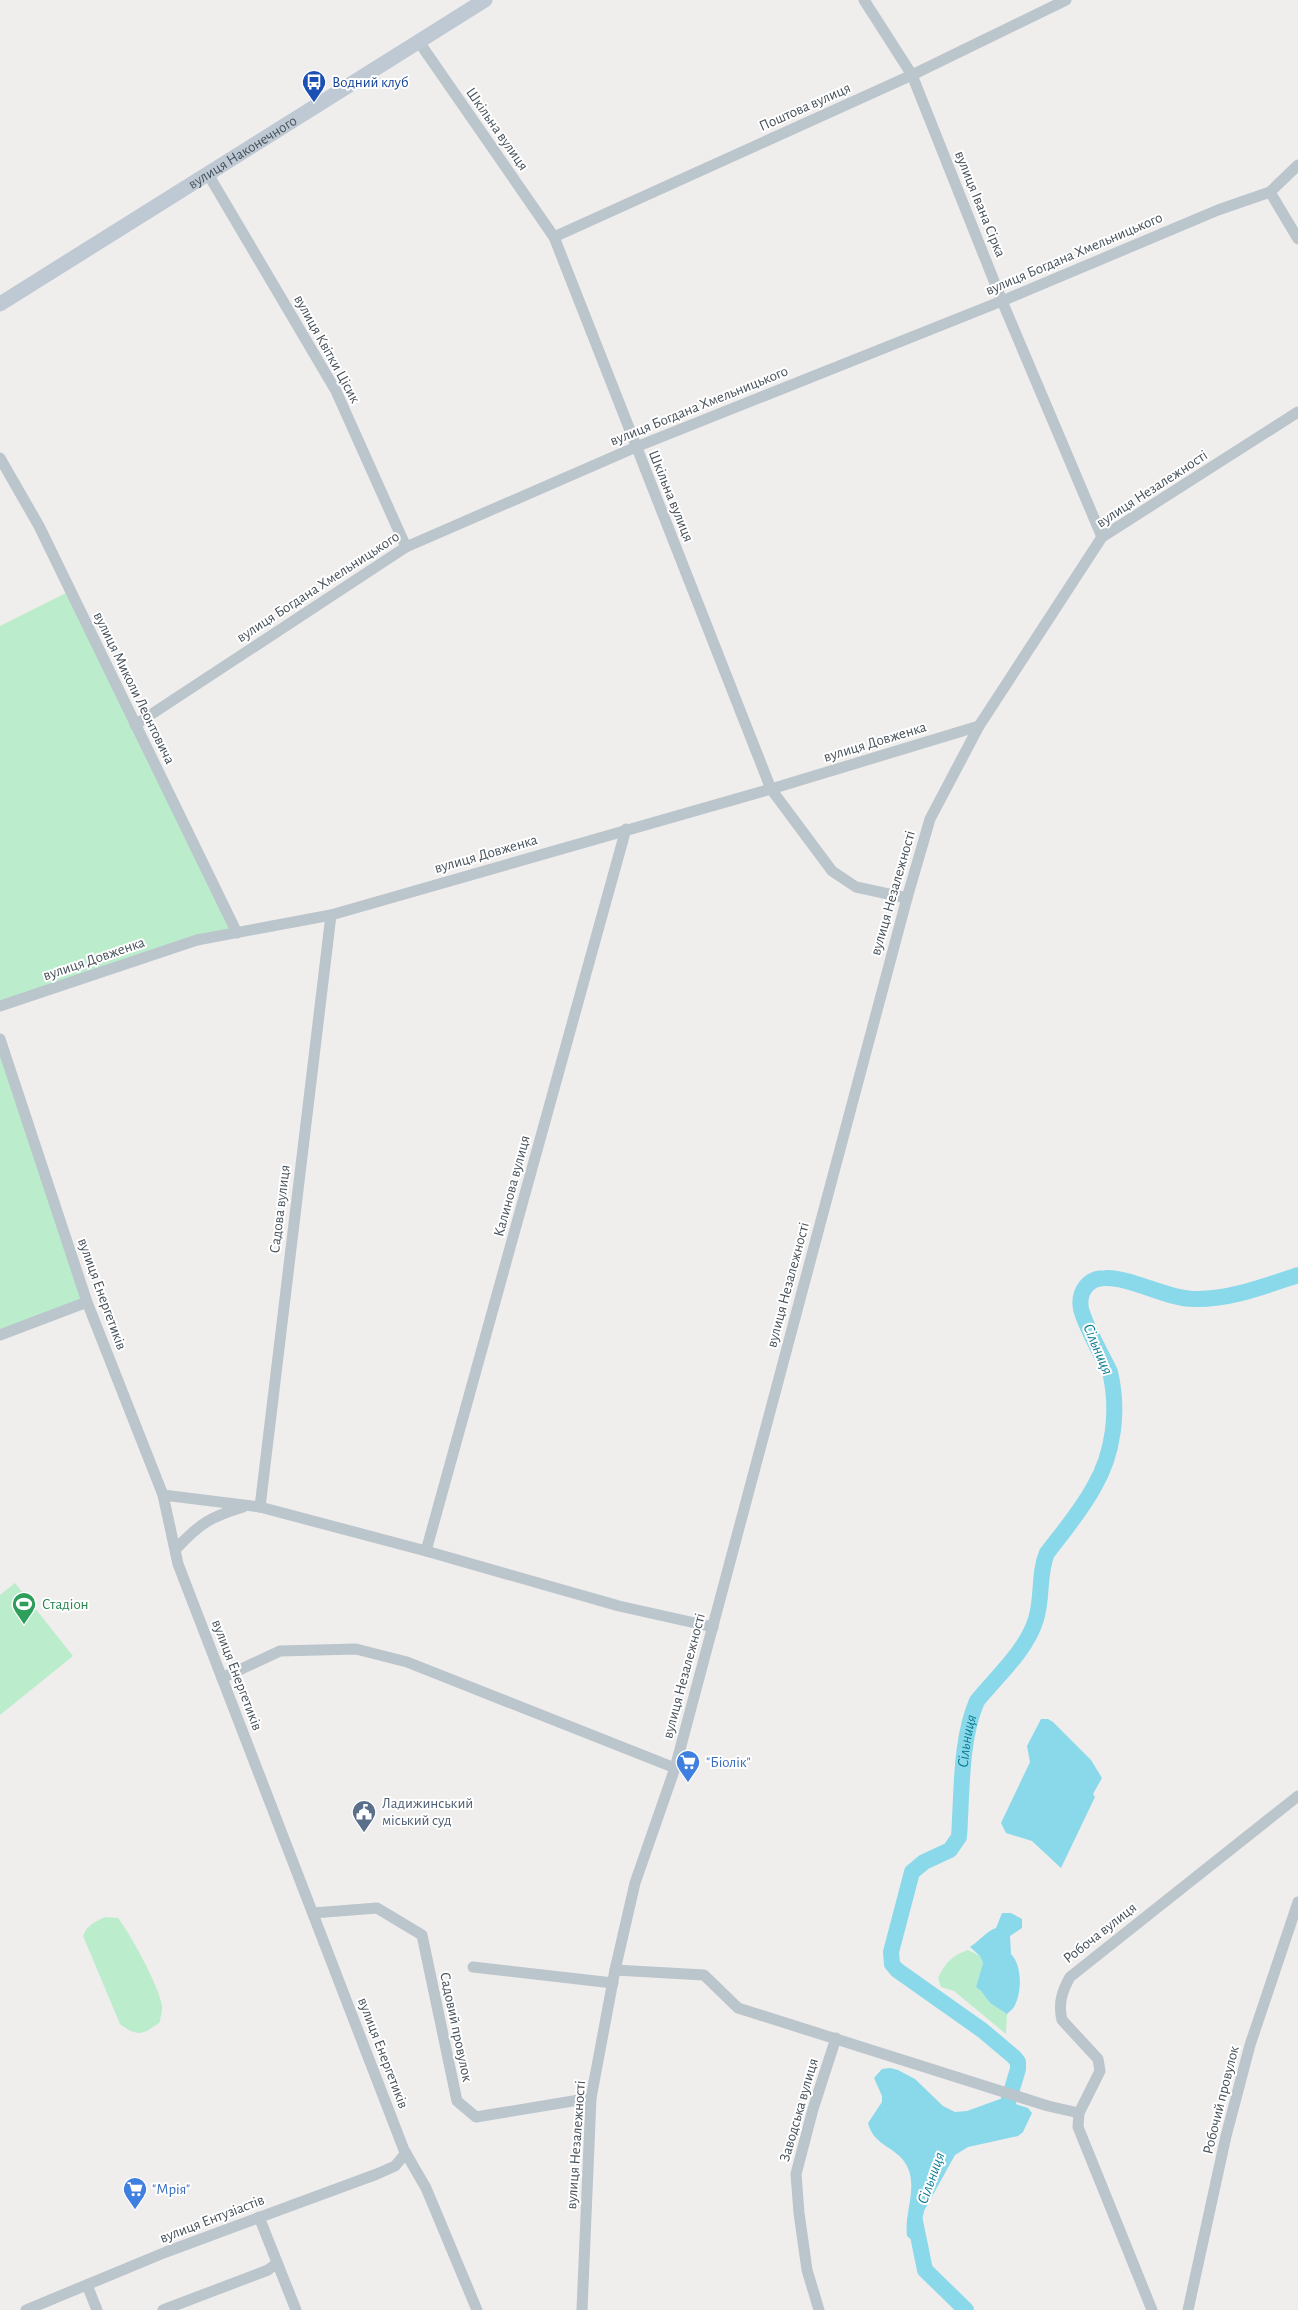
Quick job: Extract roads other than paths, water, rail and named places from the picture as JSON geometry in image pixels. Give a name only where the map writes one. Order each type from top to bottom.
[{"type":"street","name":"вулиця Наконечного","points":[[0,304],[485,0]]},
{"type":"street","name":"вулиця Івана Сірка","points":[[864,0],[912,75],[1002,301],[1102,537]]},
{"type":"street","name":"Поштова вулиця","points":[[554,237],[912,75],[1066,0]]},
{"type":"street","name":"Шкільна вулиця","points":[[419,42],[554,237],[771,789],[832,871],[856,887],[907,898]]},
{"type":"street","name":"вулиця Богдана Хмельницького","points":[[135,725],[406,547],[636,447],[1002,301],[1218,210],[1270,192],[1298,165]]},
{"type":"street","name":"вулиця Квітки Цісик","points":[[208,174],[336,391],[406,547]]},
{"type":"street","points":[[1270,192],[1298,239]]},
{"type":"street","name":"вулиця Незалежності","points":[[582,2310],[591,2098],[615,1970],[636,1883],[675,1768],[907,898],[930,820],[979,726],[1102,537],[1298,412]]},
{"type":"street","name":"вулиця Миколи Леонтовича","points":[[0,458],[39,526],[237,933]]},
{"type":"street","name":"вулиця Довженка","points":[[0,1006],[197,940],[331,915],[771,789],[979,726]]},
{"type":"street","name":"Калинова вулиця","points":[[426,1551],[626,829]]},
{"type":"street","name":"Садова вулиця","points":[[254,1506],[331,915]]},
{"type":"street","name":"вулиця Енергетиків","points":[[0,1040],[87,1302],[163,1495],[178,1564],[406,2153],[426,2188],[477,2310]]},
{"type":"street","points":[[0,1335],[87,1302]]},
{"type":"street","points":[[163,1495],[254,1506],[426,1551],[620,1606],[713,1627]]},
{"type":"street","points":[[176,1549],[191,1532],[213,1516],[254,1506]]},
{"type":"street","points":[[222,1678],[280,1651],[356,1649],[407,1662],[675,1768]]},
{"type":"street","name":"Робоча вулиця","points":[[1079,2113],[1100,2071],[1098,2059],[1062,2020],[1060,2012],[1062,1992],[1070,1977],[1298,1796]]},
{"type":"street","name":"Робочий провулок","points":[[1188,2310],[1226,2136],[1250,2045],[1298,1902]]},
{"type":"street","name":"Садовий провулок","points":[[313,1913],[377,1908],[422,1935],[457,2101],[476,2117],[591,2098]]},
{"type":"street","points":[[473,1967],[613,1982]]},
{"type":"street","points":[[615,1970],[704,1976],[738,2008],[1048,2106],[1079,2113],[1078,2127],[1152,2310]]},
{"type":"street","name":"Заводська вулиця","points":[[819,2310],[807,2270],[799,2214],[796,2174],[813,2109],[836,2038]]},
{"type":"street","name":"вулиця Ентузіастів","points":[[26,2310],[50,2305],[87,2285],[259,2217],[377,2174],[395,2166],[406,2153]]},
{"type":"street","points":[[259,2217],[296,2310]]},
{"type":"street","points":[[163,2310],[268,2270],[277,2263]]},
{"type":"street","points":[[87,2285],[97,2310]]},
{"type":"water","points":[[1041,1719],[1048,1719],[1053,1722],[1091,1760],[1102,1778],[1093,1794],[1095,1797],[1061,1868],[1032,1841],[1006,1833],[1001,1823],[1030,1762],[1027,1746]]},
{"type":"water","points":[[1002,1913],[1011,1913],[1022,1919],[1022,1928],[1010,1936],[1011,1954],[1019,1971],[1020,1986],[1015,2005],[1007,2014],[990,2003],[976,1987],[983,1963],[980,1956],[970,1947],[996,1928]]},
{"type":"water","points":[[890,2068],[915,2079],[943,2106],[955,2112],[967,2111],[1000,2099],[1028,2108],[1032,2113],[1023,2132],[1018,2136],[968,2147],[955,2155],[924,2211],[921,2225],[921,2242],[915,2243],[907,2236],[911,2183],[907,2166],[898,2155],[875,2137],[868,2123],[882,2102],[882,2096],[874,2078],[882,2069]]},
{"type":"waterway","name":"Сільниця","points":[[1006,2109],[1018,2069],[1018,2062],[982,2030],[897,1970],[892,1964],[891,1952],[912,1872],[924,1862],[950,1850],[959,1837],[967,1732],[977,1701],[1019,1652],[1032,1630],[1038,1611],[1042,1569],[1047,1553],[1072,1521],[1094,1487],[1106,1460],[1113,1431],[1113,1386],[1110,1372],[1083,1316],[1080,1303],[1081,1297],[1089,1284],[1105,1278],[1126,1281],[1172,1296],[1207,1299],[1234,1295],[1298,1275]]},
{"type":"waterway","name":"Сільниця","points":[[915,2221],[925,2270],[966,2310]]},
{"type":"place","name":"Водний клуб","points":[[314,103]]},
{"type":"place","name":"Стадіон","points":[[24,1625]]},
{"type":"place","name":"\"Біолік\"","points":[[688,1783]]},
{"type":"place","name":"Ладижинський міський суд","points":[[364,1833]]},
{"type":"place","name":"\"Мрія\"","points":[[135,2210]]}]
